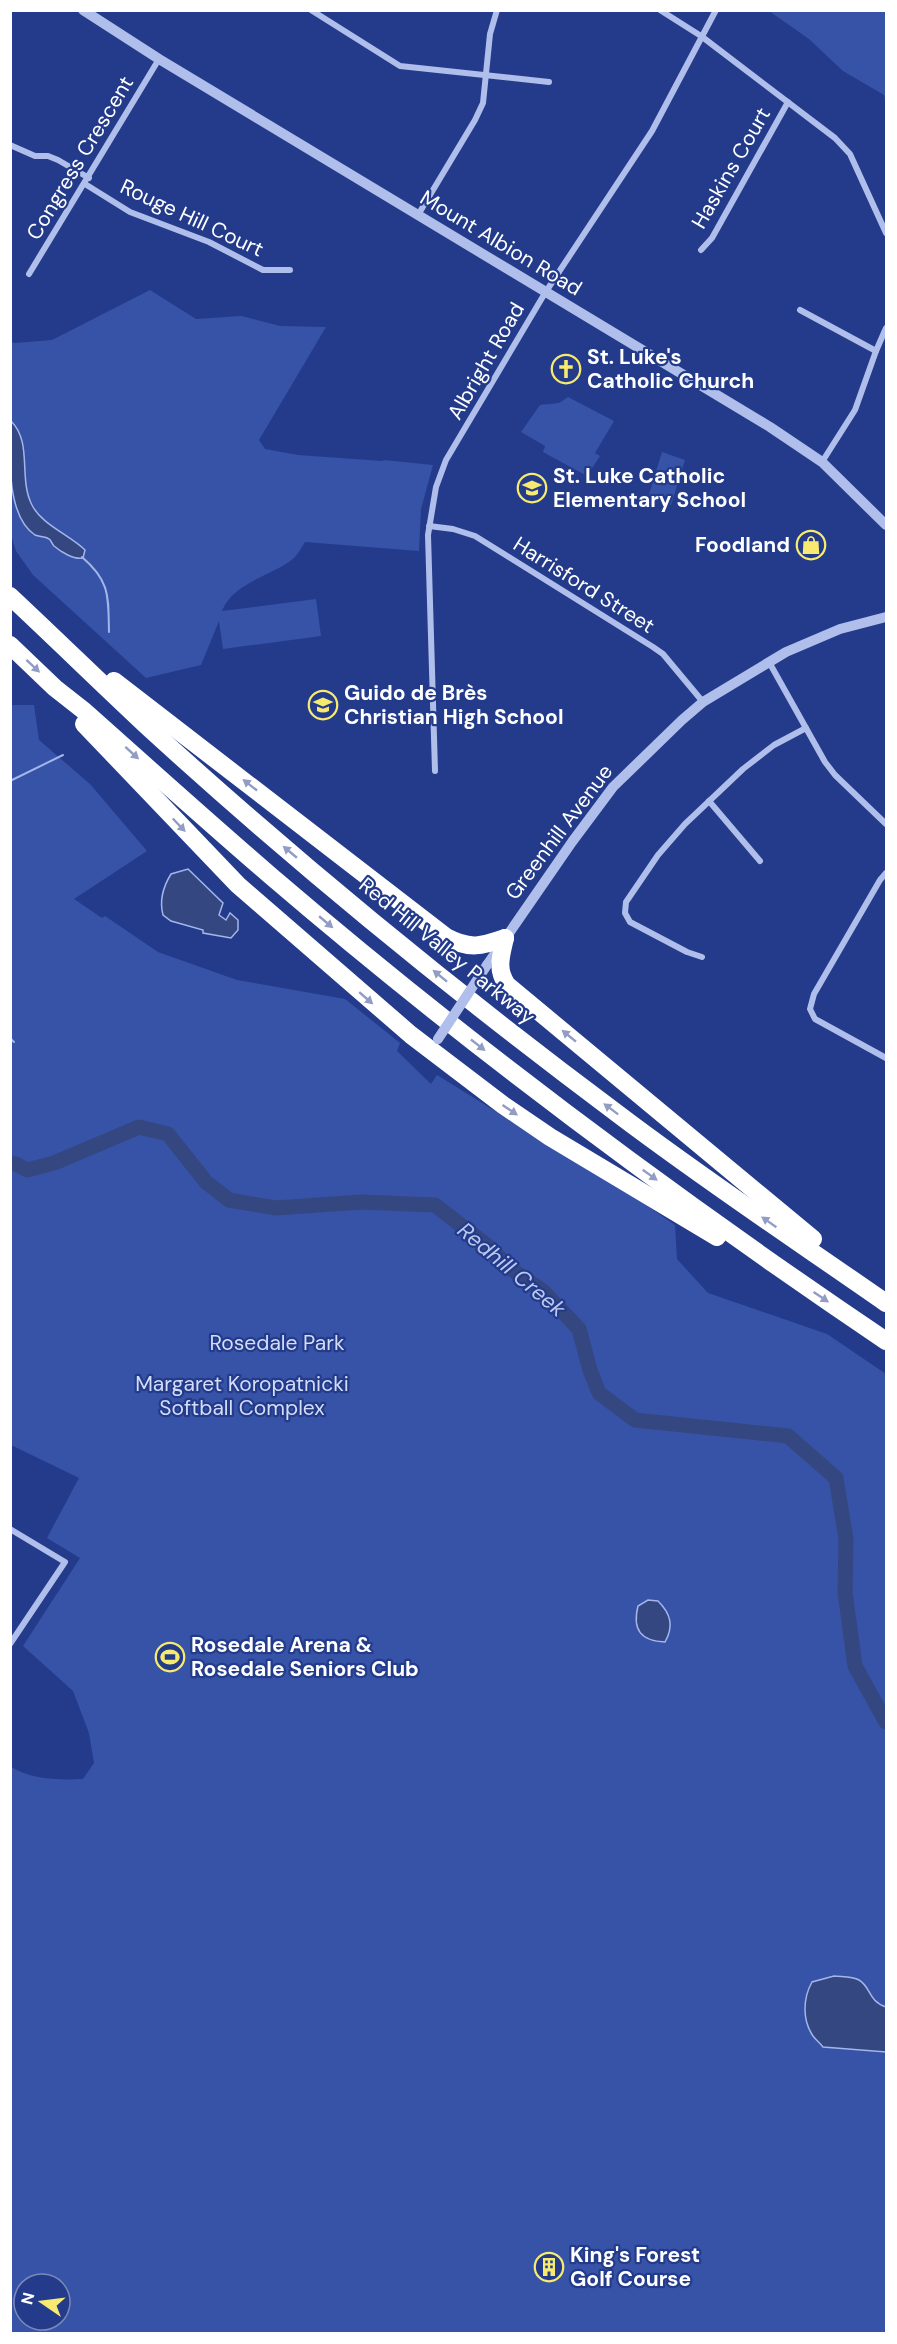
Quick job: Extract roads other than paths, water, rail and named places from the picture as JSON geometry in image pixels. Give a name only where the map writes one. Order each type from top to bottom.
[{"type":"highway","name":"Red Hill Valley Parkway","points":[[10,596],[150,728],[260,827],[491,1016],[657,1143],[886,1303]]},
{"type":"highway","points":[[51,635],[151,708],[446,937],[474,946],[484,946],[506,938]]},
{"type":"highway","points":[[10,645],[272,877],[372,960],[590,1131],[772,1265],[886,1341]]},
{"type":"highway","points":[[55,687],[78,717],[117,760],[238,885],[306,946],[434,1045],[503,1105],[550,1137],[734,1248],[772,1265]]},
{"type":"highway","points":[[506,938],[499,964],[501,976],[507,985],[822,1247],[867,1281],[886,1303]]},
{"type":"street","points":[[311,10],[400,66],[549,82]]},
{"type":"street","points":[[418,215],[483,103],[490,34],[496,10]]},
{"type":"street","points":[[660,10],[701,36],[835,138],[850,154],[886,233]]},
{"type":"street","name":"Albright Road","points":[[435,771],[429,526],[436,487],[446,460],[545,292],[652,130],[716,10]]},
{"type":"street","name":"Mount Albion Road","points":[[85,11],[159,59],[761,422],[822,462],[886,525]]},
{"type":"street","name":"Congress Crescent","points":[[28,274],[87,181],[159,59]]},
{"type":"street","name":"Haskins Court","points":[[702,250],[712,238],[788,102]]},
{"type":"street","name":"Rouge Hill Court","points":[[10,145],[35,156],[48,156],[58,160],[130,212],[209,242],[263,270],[290,270]]},
{"type":"street","points":[[800,310],[876,351]]},
{"type":"street","points":[[822,462],[855,410],[886,328]]},
{"type":"street","name":"Harrisford Street","points":[[429,526],[453,529],[475,536],[628,630],[663,654],[703,702]]},
{"type":"street","name":"Greenhill Avenue","points":[[434,1045],[572,842],[613,787],[703,702],[786,652],[840,629],[886,617]]},
{"type":"street","points":[[769,662],[825,762],[835,775],[886,824]]},
{"type":"street","points":[[702,957],[687,952],[630,922],[625,913],[626,902],[658,855],[709,801],[774,746],[806,728]]},
{"type":"street","points":[[709,801],[760,861]]},
{"type":"street","points":[[886,873],[814,994],[810,1009],[815,1019],[886,1058]]},
{"type":"street","points":[[10,1529],[65,1562],[10,1644]]},
{"type":"waterway","points":[[82,557],[103,582],[108,599],[109,632]]},
{"type":"waterway","points":[[10,781],[63,755]]},
{"type":"waterway","points":[[10,1038],[14,1042]]},
{"type":"waterway","name":"Redhill Creek","points":[[10,1163],[27,1170],[54,1163],[139,1127],[168,1134],[206,1182],[229,1200],[276,1208],[361,1202],[435,1205],[489,1247],[511,1269],[543,1291],[579,1329],[599,1393],[635,1420],[788,1436],[836,1478],[846,1539],[845,1592],[855,1666],[886,1722]]},
{"type":"place","name":"St. Luke's Catholic Church","points":[[566,369]]},
{"type":"place","name":"St. Luke Catholic Elementary School","points":[[532,488]]},
{"type":"place","name":"Foodland","points":[[811,545]]},
{"type":"place","name":"Guido de Brès Christian High School","points":[[323,705]]},
{"type":"place","name":"Rosedale Arena & Rosedale Seniors Club","points":[[170,1657]]},
{"type":"place","name":"King's Forest Golf Course","points":[[549,2267]]},
{"type":"park label","name":"Rosedale Park","points":[[277,1343]]},
{"type":"park label","name":"Margaret Koropatnicki Softball Complex","points":[[242,1396]]}]
